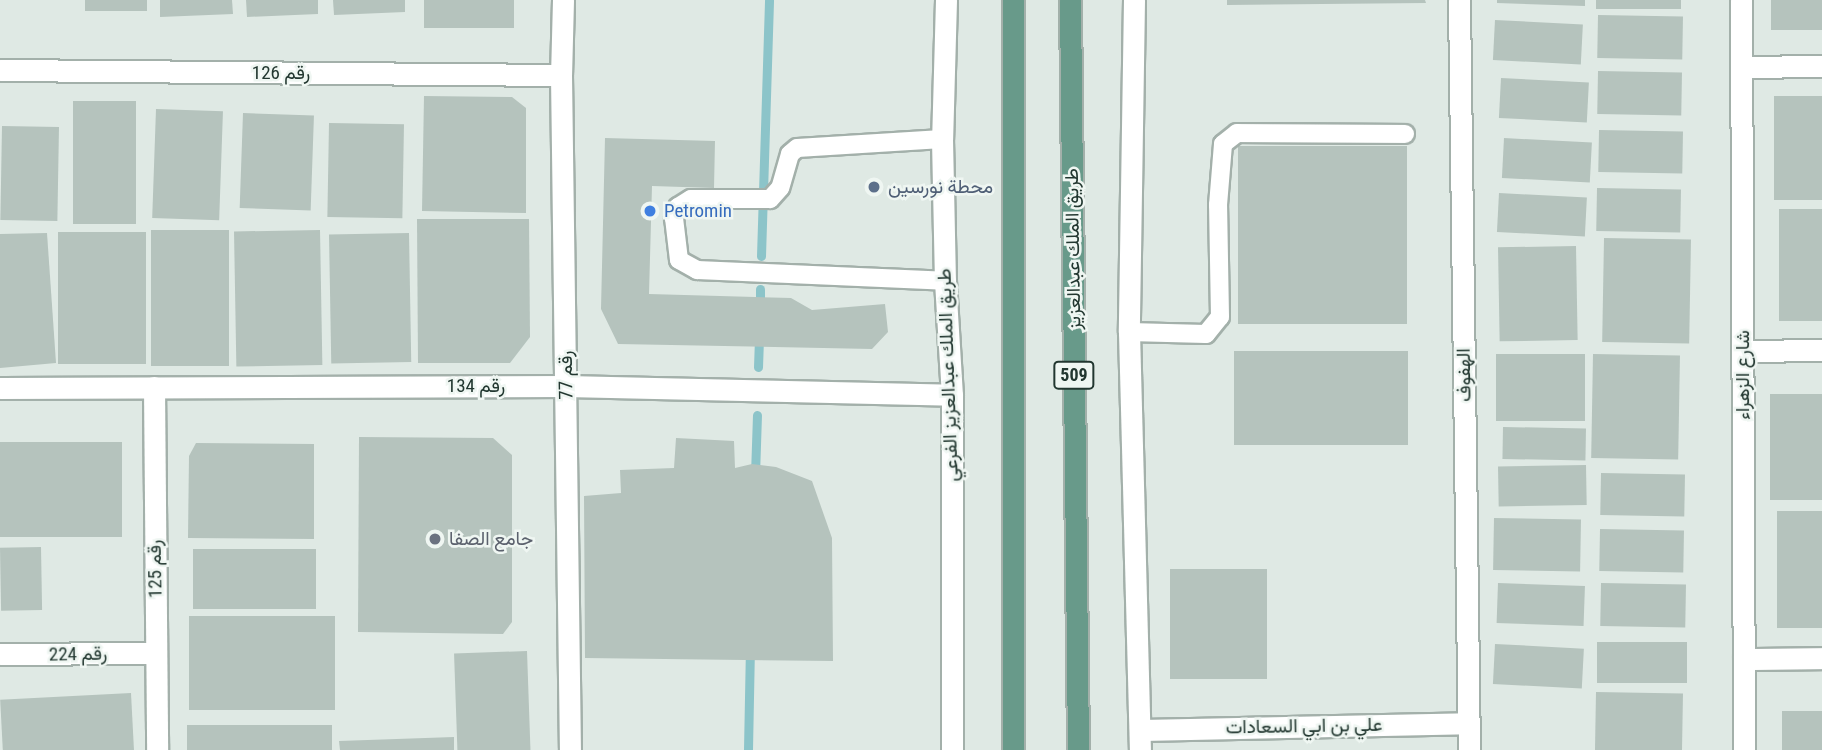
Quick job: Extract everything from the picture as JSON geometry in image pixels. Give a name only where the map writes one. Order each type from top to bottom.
[{"type":"main road","points":[[1013,0],[1013,750]]},
{"type":"main road","name":"طريق الملك عبدالعزيز","points":[[1070,0],[1077,750]]},
{"type":"street","name":"رقم 77","points":[[564,0],[561,75],[570,750]]},
{"type":"street","name":"طريق الملك عبدالعزيز الفرعي","points":[[946,0],[942,139],[945,281],[952,395],[952,750]]},
{"type":"street","points":[[1134,0],[1129,332],[1140,740]]},
{"type":"street","name":"الهفوف","points":[[1459,0],[1469,750]]},
{"type":"street","name":"شارع الزهراء","points":[[1741,0],[1744,750]]},
{"type":"street","points":[[1741,67],[1822,66]]},
{"type":"street","name":"رقم 126","points":[[0,70],[561,75]]},
{"type":"street","points":[[1743,351],[1822,350]]},
{"type":"street","name":"رقم 134","points":[[0,388],[566,386],[952,395]]},
{"type":"street","name":"رقم 125","points":[[153,387],[157,750]]},
{"type":"street","name":"رقم 224","points":[[0,654],[156,653]]},
{"type":"street","points":[[1744,659],[1822,659]]},
{"type":"street","name":"علي بن ابي السعادات","points":[[1140,740],[1469,723]]},
{"type":"lane","points":[[1129,332],[1206,334],[1220,317],[1218,205],[1223,144],[1237,133],[1405,134]]},
{"type":"lane","points":[[942,139],[797,148],[790,154],[780,188],[770,199],[691,199],[678,207],[674,218],[679,260],[697,270],[945,281]]},
{"type":"building","points":[[85,0],[147,0],[147,11],[85,11]]},
{"type":"building","points":[[160,0],[232,0],[233,14],[160,17]]},
{"type":"building","points":[[246,0],[318,0],[318,14],[247,17]]},
{"type":"building","points":[[333,0],[405,0],[405,12],[334,15]]},
{"type":"building","points":[[424,0],[514,0],[514,28],[424,28]]},
{"type":"building","points":[[1227,0],[1425,0],[1426,3],[1227,5]]},
{"type":"building","points":[[1497,0],[1585,0],[1585,6],[1497,3]]},
{"type":"building","points":[[1596,0],[1681,0],[1681,9],[1596,9]]},
{"type":"building","points":[[1771,0],[1822,0],[1822,30],[1771,30]]},
{"type":"building","points":[[1598,15],[1683,16],[1682,59],[1597,58]]},
{"type":"building","points":[[1495,20],[1583,25],[1581,65],[1493,60]]},
{"type":"building","points":[[1598,71],[1682,72],[1681,115],[1597,114]]},
{"type":"building","points":[[1501,78],[1589,83],[1587,123],[1499,118]]},
{"type":"building","points":[[424,96],[512,97],[526,108],[526,213],[422,211]]},
{"type":"building","points":[[1774,96],[1822,96],[1822,200],[1774,200]]},
{"type":"building","points":[[73,101],[136,101],[136,224],[73,224]]},
{"type":"building","points":[[156,109],[223,111],[219,220],[152,218]]},
{"type":"building","points":[[243,113],[314,115],[311,210],[240,208]]},
{"type":"building","points":[[329,123],[404,124],[402,218],[327,217]]},
{"type":"building","points":[[2,126],[59,127],[57,221],[0,220]]},
{"type":"building","points":[[1599,130],[1683,131],[1682,173],[1598,172]]},
{"type":"building","points":[[605,138],[715,141],[714,188],[652,186],[649,294],[791,298],[812,310],[885,304],[888,332],[872,349],[618,344],[601,309]]},
{"type":"building","points":[[1504,138],[1592,143],[1590,183],[1502,178]]},
{"type":"building","points":[[1238,146],[1407,146],[1407,324],[1238,324]]},
{"type":"building","points":[[1597,188],[1681,189],[1680,232],[1596,231]]},
{"type":"building","points":[[1499,193],[1587,198],[1585,237],[1497,232]]},
{"type":"building","points":[[1779,209],[1822,209],[1822,321],[1779,321]]},
{"type":"building","points":[[417,219],[529,219],[530,337],[510,363],[418,363]]},
{"type":"building","points":[[151,230],[229,230],[229,366],[151,366]]},
{"type":"building","points":[[320,230],[322,365],[236,366],[234,232]]},
{"type":"building","points":[[58,232],[146,232],[146,364],[58,364]]},
{"type":"building","points":[[47,233],[56,363],[0,368],[0,234]]},
{"type":"building","points":[[409,233],[411,362],[331,363],[329,234]]},
{"type":"building","points":[[1604,238],[1691,240],[1689,344],[1602,342]]},
{"type":"building","points":[[1576,246],[1578,340],[1500,341],[1498,247]]},
{"type":"building","points":[[1234,351],[1408,351],[1408,445],[1234,445]]},
{"type":"building","points":[[1496,354],[1585,354],[1585,421],[1496,421]]},
{"type":"building","points":[[1593,354],[1680,356],[1678,460],[1591,458]]},
{"type":"building","points":[[1770,394],[1822,394],[1822,500],[1770,500]]},
{"type":"building","points":[[1503,427],[1586,428],[1585,460],[1502,459]]},
{"type":"building","name":"جامع الصفا","points":[[359,437],[493,438],[512,455],[512,622],[503,634],[358,632]]},
{"type":"building","points":[[676,438],[734,441],[735,468],[752,464],[776,467],[812,481],[832,538],[833,661],[585,658],[584,496],[621,493],[620,470],[674,468]]},
{"type":"building","points":[[0,442],[122,442],[122,537],[0,537]]},
{"type":"building","points":[[196,443],[314,444],[314,539],[188,538],[189,456]]},
{"type":"building","points":[[1586,465],[1587,505],[1499,507],[1498,467]]},
{"type":"building","points":[[1601,473],[1685,474],[1684,516],[1600,515]]},
{"type":"building","points":[[1777,511],[1822,511],[1822,628],[1777,628]]},
{"type":"building","points":[[1494,518],[1581,520],[1580,572],[1493,570]]},
{"type":"building","points":[[1600,529],[1684,530],[1683,572],[1599,571]]},
{"type":"building","points":[[41,547],[42,610],[1,611],[0,548]]},
{"type":"building","points":[[193,549],[316,549],[316,609],[193,609]]},
{"type":"building","points":[[1170,569],[1267,569],[1267,679],[1170,679]]},
{"type":"building","points":[[1498,583],[1585,586],[1584,626],[1497,623]]},
{"type":"building","points":[[1601,583],[1686,584],[1685,627],[1600,626]]},
{"type":"building","points":[[189,616],[335,616],[335,710],[189,710]]},
{"type":"building","points":[[1597,642],[1687,642],[1687,683],[1597,683]]},
{"type":"building","points":[[1495,644],[1584,649],[1582,689],[1493,684]]},
{"type":"building","points":[[527,651],[530,750],[457,750],[454,654]]},
{"type":"building","points":[[1596,692],[1683,694],[1682,750],[1595,750]]},
{"type":"building","points":[[131,693],[134,750],[3,750],[0,700]]},
{"type":"building","points":[[1782,711],[1822,711],[1822,750],[1782,750]]},
{"type":"building","points":[[187,725],[332,725],[332,750],[187,750]]},
{"type":"building","points":[[454,737],[454,750],[340,750],[339,741]]},
{"type":"waterway","points":[[761,256],[769,0]]},
{"type":"waterway","points":[[760,289],[760,306]]},
{"type":"waterway","points":[[758,367],[759,337]]},
{"type":"waterway","points":[[755,475],[757,415]]},
{"type":"waterway","points":[[748,750],[750,650]]},
{"type":"place","name":"محطة نورسين","points":[[874,187]]},
{"type":"place","name":"Petromin","points":[[650,211]]},
{"type":"place","name":"جامع الصفا","points":[[435,539]]}]
